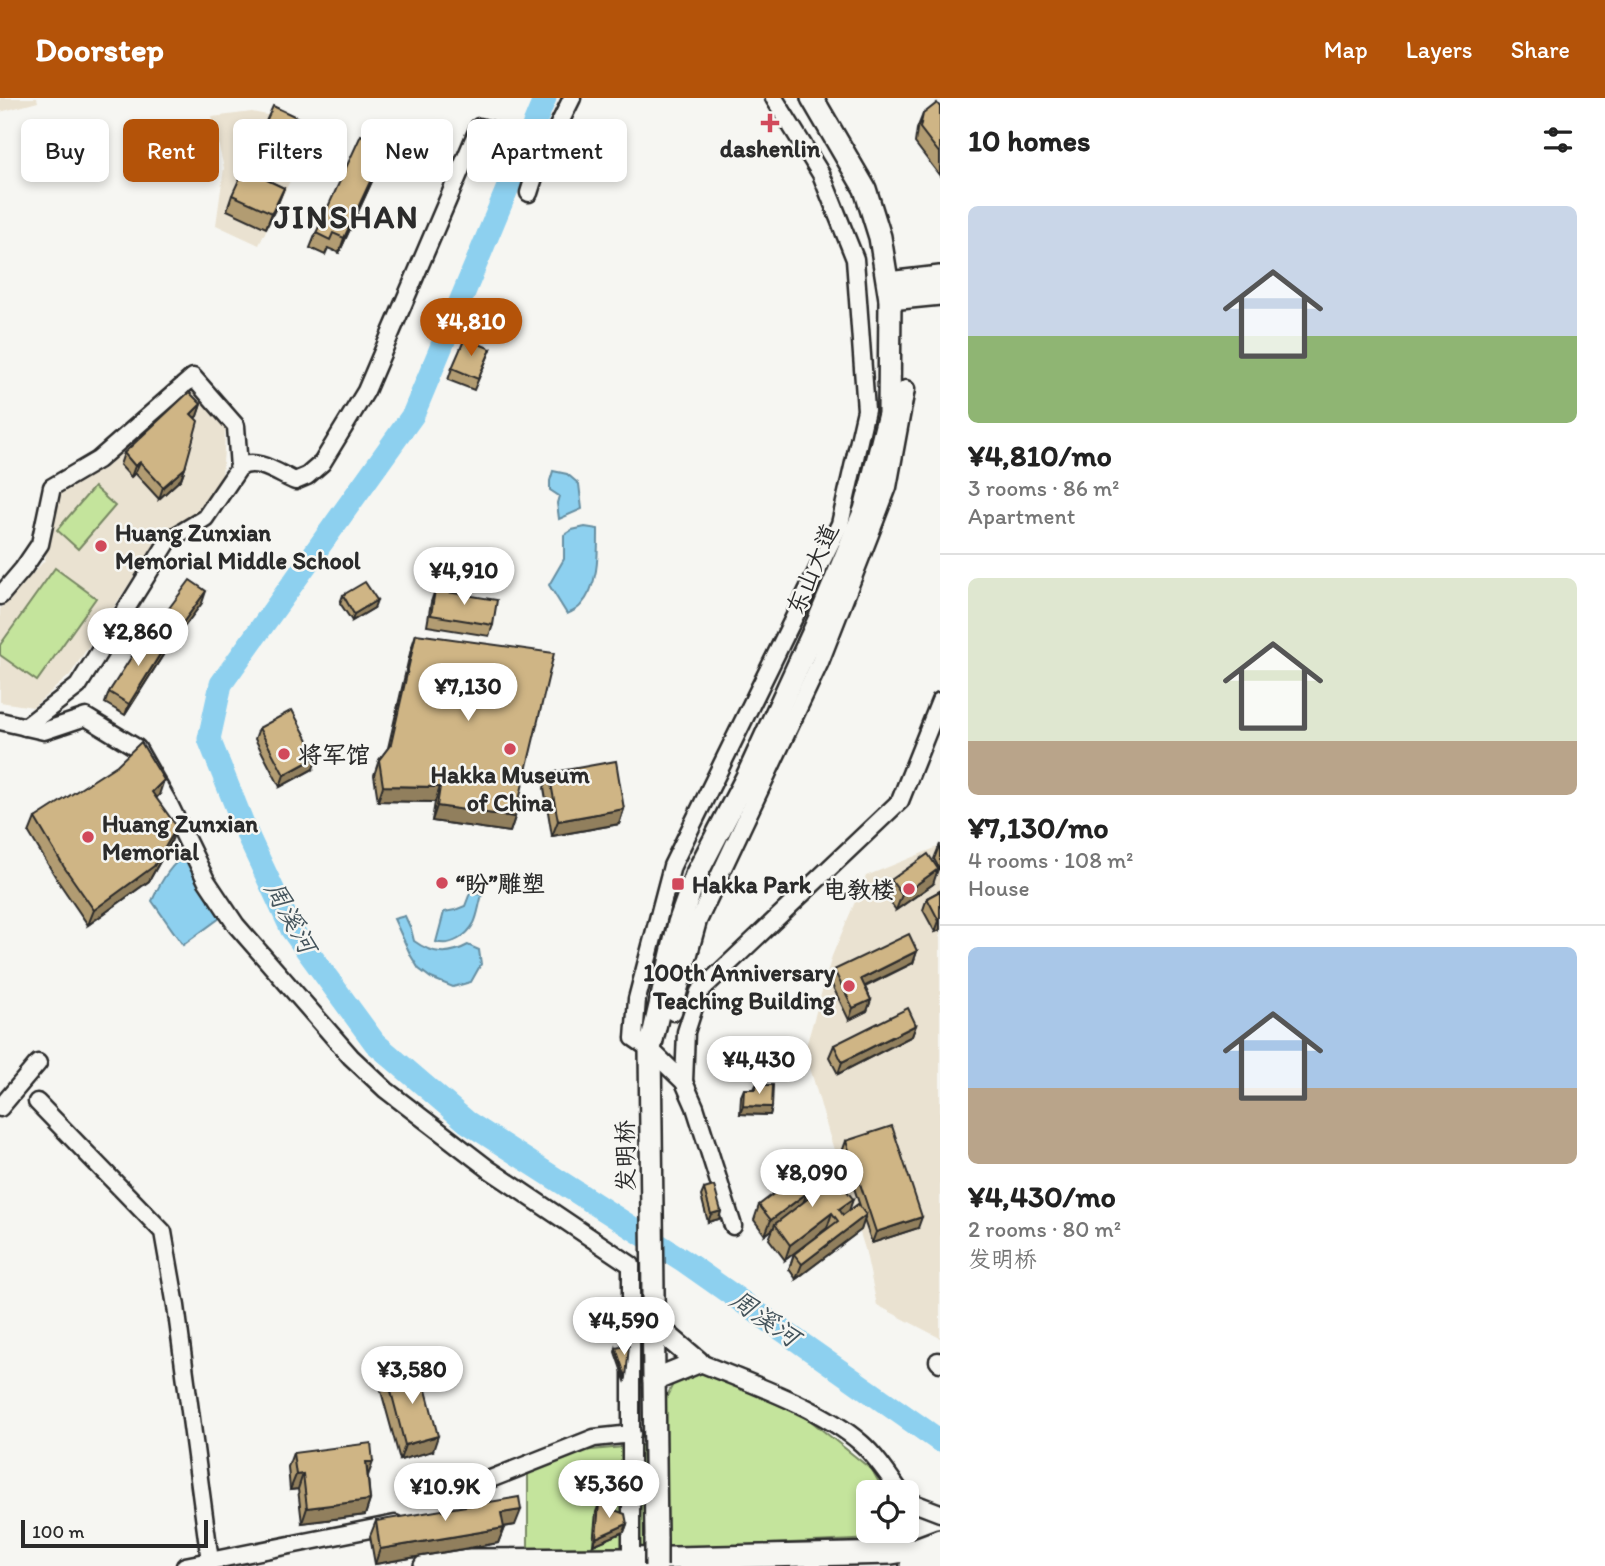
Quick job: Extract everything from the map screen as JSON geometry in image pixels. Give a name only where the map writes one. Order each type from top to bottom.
[{"type":"main road","name":"东山大道","points":[[650,1049],[679,923],[696,875],[747,777],[819,620],[864,510],[889,414],[889,291],[880,237],[865,188],[813,98]]},
{"type":"main road","points":[[889,291],[940,277]]},
{"type":"main road","points":[[889,291],[940,294]]},
{"type":"main road","name":"发明桥","points":[[650,1049],[656,1566]]},
{"type":"main road","points":[[653,1324],[698,1362],[654,1380]]},
{"type":"main road","points":[[425,1566],[468,1560],[892,1553],[916,1549],[940,1540]]},
{"type":"main road","points":[[911,1566],[940,1556]]},
{"type":"street","points":[[561,119],[572,98]]},
{"type":"street","points":[[733,1226],[695,1107],[684,1082],[650,1049],[634,1038],[637,999],[672,866],[840,524],[866,410],[855,259],[821,174],[774,98]]},
{"type":"street","points":[[25,727],[78,686],[169,540],[205,518],[239,468],[245,463],[254,463],[295,481],[307,476],[322,463],[366,391],[467,155]]},
{"type":"street","points":[[529,193],[532,182]]},
{"type":"street","points":[[0,596],[40,544],[52,487],[98,460],[193,377],[236,426],[239,468]]},
{"type":"street","points":[[673,1012],[698,921],[820,662],[888,487],[906,389]]},
{"type":"street","points":[[684,1082],[685,1032],[699,992],[900,801],[940,701]]},
{"type":"street","points":[[0,721],[44,731],[86,717],[137,748],[169,804],[206,880],[236,925],[351,1057],[386,1090],[490,1170],[631,1265],[631,1559]]},
{"type":"street","points":[[0,1108],[38,1063]]},
{"type":"street","points":[[37,1102],[163,1232],[176,1306],[211,1561]]},
{"type":"street","points":[[698,1362],[793,1402],[835,1423],[862,1444],[891,1480]]},
{"type":"street","points":[[455,1493],[594,1438],[632,1434]]},
{"type":"street","points":[[919,1505],[940,1513]]},
{"type":"street","points":[[186,1566],[406,1521]]},
{"type":"street","points":[[892,1553],[897,1543]]},
{"type":"shaded area","points":[[0,98],[37,98],[38,102],[0,112]]},
{"type":"shaded area","points":[[252,112],[287,119],[233,119],[233,182],[289,182],[259,245],[216,225],[224,168],[219,147],[219,119],[212,117]]},
{"type":"shaded area","name":"Huang Zunxian Memorial Middle School","points":[[192,389],[226,422],[221,491],[206,508],[184,524],[162,533],[70,675],[33,707],[0,702],[0,609],[45,560],[55,503],[68,482],[104,469]]},
{"type":"shaded area","points":[[940,846],[940,1338],[877,1305],[865,1249],[805,1050],[832,956],[866,876]]},
{"type":"green space","points":[[94,487],[115,506],[78,549],[57,530]]},
{"type":"green space","points":[[55,568],[96,598],[37,681],[0,655],[0,645]]},
{"type":"green space","points":[[697,1369],[806,1417],[872,1470],[878,1480],[856,1480],[856,1540],[528,1550],[528,1456],[665,1443],[666,1398],[677,1376]]},
{"type":"water","points":[[553,471],[567,474],[579,484],[582,509],[559,519],[559,496],[550,490]]},
{"type":"water","points":[[585,527],[598,529],[594,579],[581,605],[567,614],[549,585],[564,559],[564,535]]},
{"type":"water","points":[[186,855],[224,915],[183,945],[152,901],[170,869]]},
{"type":"water","points":[[470,893],[482,895],[477,917],[471,928],[453,942],[436,942],[444,912],[465,906]]},
{"type":"water","points":[[405,916],[414,941],[427,949],[447,952],[468,945],[479,950],[481,964],[471,982],[453,987],[431,978],[419,969],[394,919]]},
{"type":"building","points":[[937,103],[940,107],[940,154],[920,128],[923,114]]},
{"type":"building","points":[[273,106],[301,119],[267,119]]},
{"type":"building","points":[[361,135],[361,182],[370,182],[344,238],[333,233],[330,240],[316,233],[339,182],[347,182],[347,165]]},
{"type":"building","points":[[238,182],[271,182],[284,188],[272,213],[232,195]]},
{"type":"building","points":[[465,338],[491,349],[478,379],[452,368]]},
{"type":"building","points":[[189,392],[201,404],[191,414],[198,421],[185,468],[163,487],[140,462],[135,466],[124,453]]},
{"type":"building","points":[[190,580],[206,591],[171,639],[155,627]]},
{"type":"building","points":[[365,582],[377,600],[354,614],[343,595]]},
{"type":"building","points":[[435,590],[497,600],[493,625],[431,615]]},
{"type":"building","points":[[148,631],[167,643],[129,704],[109,692]]},
{"type":"building","points":[[416,634],[554,653],[515,817],[437,806],[440,787],[383,786],[379,760],[391,744]]},
{"type":"building","name":"将军馆","points":[[292,710],[317,757],[284,775],[259,728]]},
{"type":"building","points":[[141,742],[164,780],[152,792],[177,827],[154,866],[94,910],[35,818],[117,765]]},
{"type":"building","points":[[616,761],[624,809],[558,821],[549,773]]},
{"type":"building","points":[[928,854],[938,869],[902,895],[891,880]]},
{"type":"building","points":[[940,891],[940,920],[939,921],[927,898]]},
{"type":"building","points":[[909,934],[917,951],[861,979],[871,1000],[853,1008],[834,970]]},
{"type":"building","points":[[908,1008],[916,1025],[842,1062],[834,1045]]},
{"type":"building","points":[[756,1085],[773,1085],[772,1107],[743,1106],[744,1089],[756,1089]]},
{"type":"building","points":[[892,1126],[922,1217],[876,1232],[846,1141]]},
{"type":"building","points":[[822,1157],[832,1172],[816,1184],[820,1190],[837,1178],[853,1199],[839,1209],[843,1215],[858,1204],[866,1215],[802,1264],[794,1254],[838,1221],[832,1213],[790,1245],[775,1224],[810,1197],[807,1193],[771,1220],[759,1205]]},
{"type":"building","points":[[714,1186],[721,1211],[711,1214],[704,1189]]},
{"type":"building","points":[[629,1345],[626,1378],[616,1348]]},
{"type":"building","points":[[420,1367],[438,1436],[405,1445],[387,1376]]},
{"type":"building","points":[[371,1443],[373,1462],[366,1462],[370,1500],[307,1508],[303,1474],[296,1475],[293,1453]]},
{"type":"building","points":[[519,1497],[521,1510],[501,1513],[504,1528],[380,1549],[376,1521]]},
{"type":"building","points":[[599,1504],[625,1514],[627,1524],[596,1538]]},
{"type":"waterway","name":"周溪河","points":[[545,98],[413,415],[221,684],[209,739],[248,836],[292,930],[375,1043],[467,1122],[684,1261],[940,1441]]},
{"type":"place","name":"dashenlin","points":[[770,123]]},
{"type":"place","name":"Huang Zunxian Memorial Middle School","points":[[101,546]]},
{"type":"place","name":"Hakka Museum of China","points":[[510,749]]},
{"type":"place","name":"将军馆","points":[[284,754]]},
{"type":"place","name":"Huang Zunxian Memorial","points":[[88,837]]},
{"type":"place","name":"“盼”雕塑","points":[[442,883]]},
{"type":"place","name":"Hakka Park","points":[[678,884]]},
{"type":"place","name":"电教楼","points":[[909,889]]},
{"type":"place","name":"100th Anniversary Teaching Building","points":[[849,986]]},
{"type":"district","name":"JINSHAN","points":[[347,217]]}]
